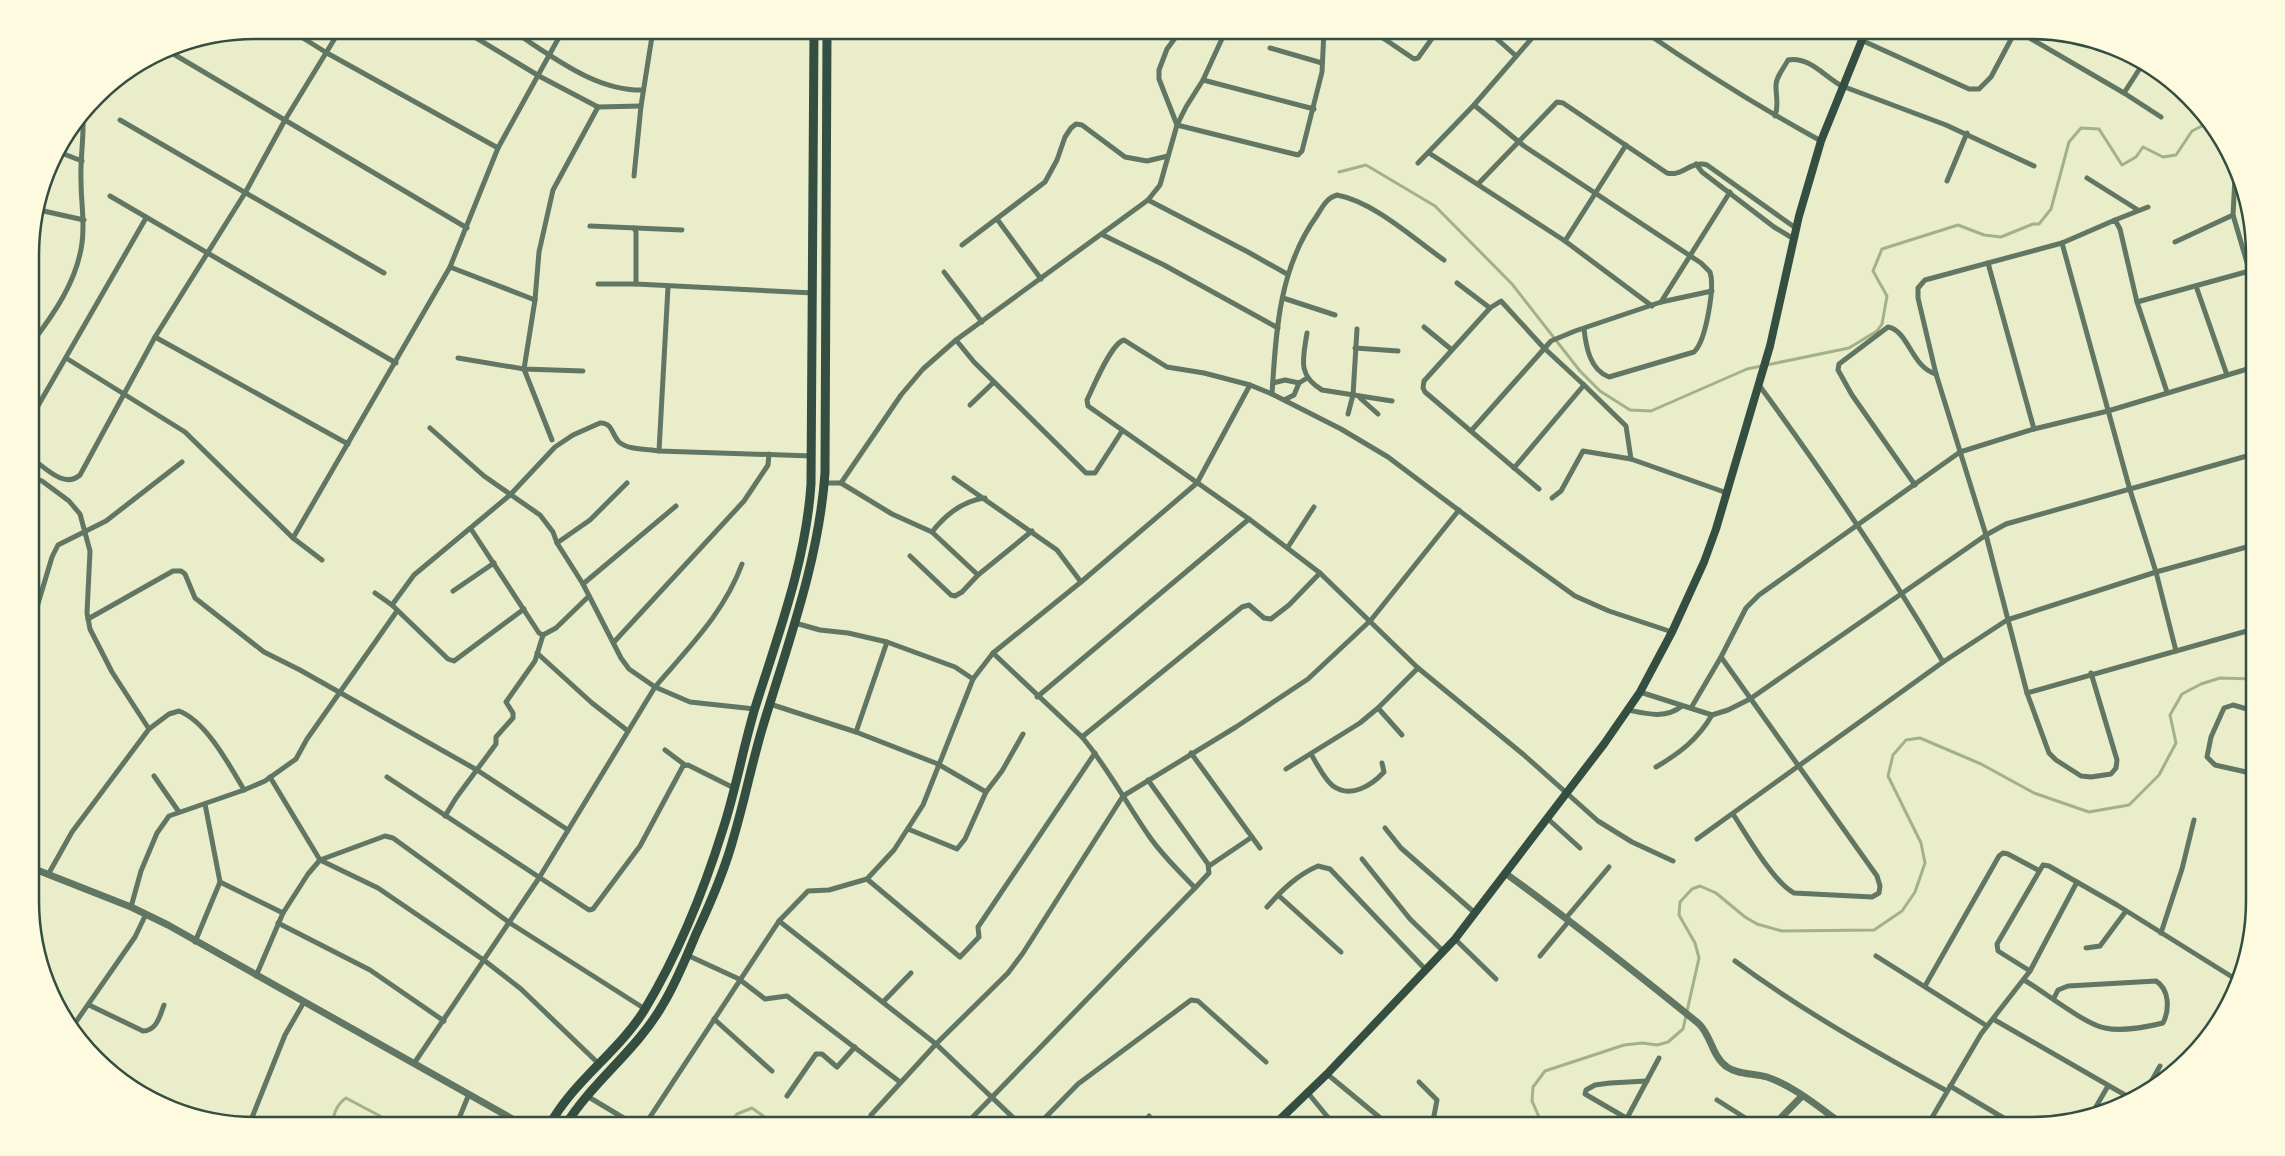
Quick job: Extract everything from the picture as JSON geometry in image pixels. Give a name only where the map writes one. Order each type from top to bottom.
[{"type":"main road","points":[[555,1117],[565,1102],[623,1037],[645,1009],[700,894],[724,828],[755,709],[783,620],[802,542],[811,495],[812,456],[814,39]]},
{"type":"main road","points":[[572,1117],[587,1096],[648,1028],[664,1003],[687,955],[727,859],[770,704],[795,623],[814,546],[824,483],[828,39]]},
{"type":"main road","points":[[1283,1117],[1327,1074],[1455,939],[1640,692],[1672,632],[1704,562],[1727,493],[1769,350],[1794,239],[1821,141],[1861,40]]},
{"type":"main road","points":[[813,169],[816,174],[821,175],[828,169]]},
{"type":"main road","points":[[813,191],[820,185],[828,191]]},
{"type":"street","points":[[304,39],[498,148]]},
{"type":"street","points":[[39,463],[65,481],[74,480],[80,475],[155,337],[245,193],[285,120],[335,39]]},
{"type":"street","points":[[478,39],[539,76],[598,107],[641,106]]},
{"type":"street","points":[[526,39],[579,72],[618,89],[643,90]]},
{"type":"street","points":[[293,538],[450,267],[498,148],[558,39]]},
{"type":"street","points":[[634,176],[643,90],[652,39]]},
{"type":"street","points":[[1174,39],[1167,49],[1159,70],[1159,79],[1177,125]]},
{"type":"street","points":[[841,483],[901,395],[923,369],[956,340],[1103,235],[1148,200],[1160,185],[1177,125],[1203,80],[1222,39]]},
{"type":"street","points":[[1177,125],[1298,155],[1302,150],[1314,109],[1322,63],[1323,39]]},
{"type":"street","points":[[1384,39],[1414,59],[1418,58],[1432,39]]},
{"type":"street","points":[[1497,39],[1515,55]]},
{"type":"street","points":[[1418,163],[1474,105],[1530,39]]},
{"type":"street","points":[[1655,39],[1708,75],[1775,116],[1821,141]]},
{"type":"street","points":[[1861,40],[1969,89],[1979,89],[1991,77],[2011,39]]},
{"type":"street","points":[[2031,39],[2161,117]]},
{"type":"street","points":[[1270,48],[1322,63]]},
{"type":"street","points":[[174,54],[467,228]]},
{"type":"street","points":[[1775,116],[1778,99],[1777,80],[1788,60],[1796,59],[1819,69],[1831,80],[1842,86],[1967,133],[2034,166]]},
{"type":"street","points":[[2124,93],[2140,69]]},
{"type":"street","points":[[1203,80],[1314,109]]},
{"type":"street","points":[[1478,184],[1557,102],[1563,103],[1667,173],[1678,173],[1696,164],[1707,165],[1797,229]]},
{"type":"street","points":[[1474,105],[1519,142],[1710,272],[1712,291],[1697,350],[1631,372],[1609,377],[1599,372],[1586,348],[1584,329]]},
{"type":"street","points":[[552,440],[524,369],[535,300],[539,252],[553,190],[598,107]]},
{"type":"street","points":[[120,120],[384,273]]},
{"type":"street","points":[[39,333],[52,316],[65,292],[82,243],[84,220],[80,180],[83,123]]},
{"type":"street","points":[[962,245],[1045,182],[1065,137],[1076,124],[1082,125],[1125,157],[1147,161],[1168,156]]},
{"type":"street","points":[[1947,181],[1967,133]]},
{"type":"street","points":[[1565,241],[1626,145]]},
{"type":"street","points":[[1429,152],[1565,241],[1652,306]]},
{"type":"street","points":[[64,154],[82,161]]},
{"type":"street","points":[[1696,164],[1702,172],[1774,227],[1794,239]]},
{"type":"street","points":[[2087,178],[2138,210]]},
{"type":"street","points":[[2234,183],[2232,195],[2233,214],[2246,253]]},
{"type":"street","points":[[1661,302],[1730,192]]},
{"type":"street","points":[[1272,394],[1278,328],[1286,274],[1301,238],[1328,200],[1337,195],[1364,205],[1444,260]]},
{"type":"street","points":[[110,196],[396,363]]},
{"type":"street","points":[[1148,200],[1286,274]]},
{"type":"street","points":[[2091,674],[2117,760],[2116,768],[2111,774],[2091,778],[2081,776],[2048,753],[2027,693],[1986,535],[1936,374],[1918,298],[1918,288],[1925,280],[2062,243],[2148,207]]},
{"type":"street","points":[[43,211],[84,220]]},
{"type":"street","points":[[2176,242],[2233,214]]},
{"type":"street","points":[[39,404],[146,218]]},
{"type":"street","points":[[998,219],[1041,279]]},
{"type":"street","points":[[2116,220],[2120,229],[2137,302],[2167,392]]},
{"type":"street","points":[[590,226],[682,230]]},
{"type":"street","points":[[634,228],[636,232],[636,284]]},
{"type":"street","points":[[1103,235],[1164,265],[1278,328]]},
{"type":"street","points":[[2062,243],[2130,490],[2156,572],[2176,652]]},
{"type":"street","points":[[1988,263],[2034,429]]},
{"type":"street","points":[[450,267],[535,300]]},
{"type":"street","points":[[944,272],[982,322]]},
{"type":"street","points":[[2137,302],[2246,273]]},
{"type":"street","points":[[1457,283],[1490,308]]},
{"type":"street","points":[[598,284],[636,284],[813,293]]},
{"type":"street","points":[[2196,286],[2227,375]]},
{"type":"street","points":[[659,451],[668,287]]},
{"type":"street","points":[[1471,431],[1550,341],[1661,302],[1712,291]]},
{"type":"street","points":[[1283,298],[1335,315]]},
{"type":"street","points":[[1539,489],[1425,392],[1423,388],[1424,381],[1497,302],[1503,301],[1543,347],[1626,426],[1631,459]]},
{"type":"street","points":[[1915,485],[1852,395],[1838,370],[1839,364],[1888,327],[1898,331],[1920,365],[1936,374]]},
{"type":"street","points":[[1424,328],[1452,350]]},
{"type":"street","points":[[1348,414],[1353,395],[1357,329]]},
{"type":"street","points":[[1307,333],[1304,356],[1304,369],[1307,378],[1322,390],[1392,401]]},
{"type":"street","points":[[155,337],[348,444]]},
{"type":"street","points":[[956,340],[974,362],[1090,474],[1095,473],[1122,431]]},
{"type":"street","points":[[1672,632],[1609,611],[1575,596],[1388,457],[1341,429],[1250,385],[1204,373],[1167,367],[1124,340],[1120,341],[1107,360],[1087,400],[1088,406],[1288,547],[1320,573],[1418,668],[1524,755],[1598,821],[1632,842],[1673,861]]},
{"type":"street","points":[[1355,348],[1398,351]]},
{"type":"street","points":[[66,358],[185,432],[293,538],[322,560]]},
{"type":"street","points":[[458,358],[524,369],[583,371]]},
{"type":"street","points":[[1691,708],[1721,657],[1746,608],[1759,595],[1960,452],[2034,429],[2108,410],[2246,369]]},
{"type":"street","points":[[1272,383],[1285,380],[1299,382],[1307,378]]},
{"type":"street","points":[[970,405],[994,382]]},
{"type":"street","points":[[1284,400],[1294,395],[1299,382]]},
{"type":"street","points":[[650,1117],[778,921],[808,891],[829,890],[867,879],[894,850],[922,805],[973,679],[993,653],[1081,582],[1197,483],[1250,385]]},
{"type":"street","points":[[1514,468],[1584,385]]},
{"type":"street","points":[[1759,385],[1859,525],[1904,594],[1943,662]]},
{"type":"street","points":[[1359,397],[1378,414]]},
{"type":"street","points":[[392,605],[414,575],[510,496],[555,447],[573,435],[600,423],[610,426],[615,436],[625,445],[659,451],[812,456]]},
{"type":"street","points":[[430,428],[484,476],[510,496],[540,515],[553,532],[557,543],[583,584],[621,658],[629,669],[656,687],[690,702],[755,709]]},
{"type":"street","points":[[1552,498],[1561,491],[1583,451],[1631,459],[1727,493]]},
{"type":"street","points":[[614,642],[739,506],[768,465],[769,454]]},
{"type":"street","points":[[1640,692],[1712,714],[1728,710],[1750,699],[1904,594],[1986,535],[2006,524],[2246,456]]},
{"type":"street","points":[[39,601],[54,551],[58,545],[106,521],[182,462]]},
{"type":"street","points":[[954,478],[1058,550],[1081,582]]},
{"type":"street","points":[[39,480],[69,502],[80,514],[90,551],[88,619],[97,645],[149,729]]},
{"type":"street","points":[[557,543],[590,520],[627,483]]},
{"type":"street","points":[[824,483],[841,483],[892,514],[932,532],[978,575]]},
{"type":"street","points":[[932,532],[940,521],[969,500],[985,498]]},
{"type":"street","points":[[583,584],[676,506]]},
{"type":"street","points":[[1288,547],[1314,507]]},
{"type":"street","points":[[871,1115],[936,1044],[1008,974],[1024,953],[1123,796],[1236,727],[1308,679],[1370,620],[1459,510]]},
{"type":"street","points":[[1037,697],[1249,519]]},
{"type":"street","points":[[471,529],[543,636]]},
{"type":"street","points":[[910,556],[954,596],[962,592],[978,575],[1032,531]]},
{"type":"street","points":[[1697,839],[1943,662],[2007,620],[2156,572],[2246,547]]},
{"type":"street","points":[[453,591],[494,563]]},
{"type":"street","points":[[415,1062],[485,961],[539,878],[656,687],[716,616],[734,587],[742,564]]},
{"type":"street","points":[[88,619],[173,571],[181,571],[185,574],[195,598],[264,652],[340,692],[478,770],[568,830]]},
{"type":"street","points":[[1082,737],[1242,607],[1249,605],[1264,618],[1271,619],[1289,605],[1320,573]]},
{"type":"street","points":[[375,593],[392,605],[448,659],[454,661],[524,610]]},
{"type":"street","points":[[445,816],[496,744],[496,737],[513,718],[513,713],[506,702],[535,661],[543,636],[556,628],[589,596]]},
{"type":"street","points":[[131,907],[142,871],[157,833],[169,816],[244,790],[270,777],[296,759],[307,739],[397,611]]},
{"type":"street","points":[[795,623],[820,630],[848,633],[887,642],[955,667],[973,679]]},
{"type":"street","points":[[2027,693],[2246,631]]},
{"type":"street","points":[[856,732],[887,642]]},
{"type":"street","points":[[537,653],[592,703],[628,731]]},
{"type":"street","points":[[993,653],[1037,697],[1082,737],[1095,753],[1150,837],[1169,861],[1195,888]]},
{"type":"street","points":[[1721,657],[1797,767],[1877,876],[1880,886],[1876,896],[1800,895],[1790,891],[1762,857],[1733,814]]},
{"type":"street","points":[[1286,769],[1360,723],[1378,708],[1418,668]]},
{"type":"street","points":[[770,704],[856,732],[938,764],[986,792]]},
{"type":"street","points":[[2246,709],[2233,705],[2224,708],[2211,737],[2207,757],[2215,765],[2246,772]]},
{"type":"street","points":[[1628,710],[1648,714],[1667,714],[1676,711],[1682,706]]},
{"type":"street","points":[[1378,708],[1402,735]]},
{"type":"street","points":[[49,873],[72,832],[149,729],[168,714],[179,711],[195,721],[226,758],[244,790]]},
{"type":"street","points":[[1656,767],[1677,755],[1697,738],[1712,714]]},
{"type":"street","points":[[908,829],[957,849],[964,839],[986,792],[1002,771],[1023,734]]},
{"type":"street","points":[[665,750],[685,765],[734,788]]},
{"type":"street","points":[[867,879],[960,957],[979,936],[978,926],[1095,753]]},
{"type":"street","points":[[1191,753],[1260,848]]},
{"type":"street","points":[[1311,754],[1328,781],[1334,787],[1344,792],[1358,791],[1377,780],[1384,772],[1382,763]]},
{"type":"street","points":[[387,776],[587,909],[593,909],[640,846],[672,783],[685,765]]},
{"type":"street","points":[[154,776],[179,812]]},
{"type":"street","points":[[270,777],[320,860],[378,888],[485,961],[521,988],[598,1064]]},
{"type":"street","points":[[973,1117],[1209,873],[1209,866],[1148,780]]},
{"type":"street","points":[[195,942],[219,889],[220,882],[205,804]]},
{"type":"street","points":[[1547,818],[1580,848]]},
{"type":"street","points":[[2161,933],[2182,869],[2194,820]]},
{"type":"street","points":[[1385,828],[1401,848],[1475,913]]},
{"type":"street","points":[[256,976],[283,913],[308,874],[320,860],[385,836],[393,838],[510,923],[645,1009]]},
{"type":"street","points":[[1209,866],[1252,837]]},
{"type":"street","points":[[1925,986],[1999,856],[2003,853],[2008,854],[2038,870]]},
{"type":"street","points":[[1362,860],[1410,919],[1442,951]]},
{"type":"street","points":[[2030,971],[1998,950],[1997,944],[2042,865],[2049,866],[2126,910],[2233,977]]},
{"type":"street","points":[[1267,907],[1285,886],[1312,869],[1318,866],[1330,870],[1426,970]]},
{"type":"street","points":[[1540,956],[1609,867]]},
{"type":"street","points":[[39,870],[146,914],[415,1062],[510,1117]]},
{"type":"street","points":[[1505,873],[1568,920],[1700,1025],[1716,1055],[1726,1067],[1732,1070],[1768,1077],[1802,1096],[1832,1117]]},
{"type":"street","points":[[220,882],[283,913]]},
{"type":"street","points":[[1932,1117],[1987,1026],[2030,971],[2076,882]]},
{"type":"street","points":[[1278,894],[1341,952]]},
{"type":"street","points":[[2086,948],[2100,946],[2126,910]]},
{"type":"street","points":[[76,1022],[134,937],[146,914]]},
{"type":"street","points":[[778,921],[936,1044],[1011,1117]]},
{"type":"street","points":[[278,923],[370,970],[444,1021]]},
{"type":"street","points":[[1455,939],[1496,979]]},
{"type":"street","points":[[687,955],[739,979],[766,1000],[787,996],[900,1082]]},
{"type":"street","points":[[1876,956],[1987,1026]]},
{"type":"street","points":[[1735,961],[1763,982],[1826,1022],[2000,1117]]},
{"type":"street","points":[[883,1002],[911,973]]},
{"type":"street","points":[[2024,980],[2066,1007],[2105,1028],[2116,1030],[2163,1023],[2166,1018],[2168,996],[2162,984],[2156,981],[2068,986],[2058,990],[2054,998]]},
{"type":"street","points":[[1046,1117],[1078,1084],[1191,1000],[1198,1001],[1266,1062]]},
{"type":"street","points":[[252,1117],[285,1035],[304,1002]]},
{"type":"street","points":[[89,1005],[143,1031],[148,1031],[155,1026],[164,1005]]},
{"type":"street","points":[[714,1019],[772,1071]]},
{"type":"street","points":[[1993,1019],[2125,1096]]},
{"type":"street","points":[[786,1096],[816,1054],[822,1054],[837,1067],[855,1047]]},
{"type":"street","points":[[1628,1117],[1659,1058]]},
{"type":"street","points":[[2152,1079],[2160,1066]]},
{"type":"street","points":[[1327,1074],[1379,1117]]},
{"type":"street","points":[[1625,1117],[1587,1096],[1585,1094],[1586,1090],[1595,1085],[1647,1081]]},
{"type":"street","points":[[1419,1082],[1437,1100],[1434,1117]]},
{"type":"street","points":[[2095,1107],[2108,1086]]},
{"type":"street","points":[[1308,1093],[1328,1117]]},
{"type":"street","points":[[460,1117],[469,1094]]},
{"type":"street","points":[[587,1096],[622,1117]]},
{"type":"street","points":[[1782,1117],[1802,1096]]},
{"type":"street","points":[[1716,1100],[1743,1117]]},
{"type":"waterway","points":[[1339,172],[1366,165],[1435,206],[1512,284],[1580,371],[1600,391],[1630,410],[1651,411],[1747,369],[1849,348],[1877,331],[1882,324],[1887,296],[1873,271],[1882,249],[1958,225],[1984,235],[2001,237],[2033,224],[2039,224],[2051,209],[2069,142],[2081,128],[2099,129],[2122,165],[2136,157],[2143,147],[2163,157],[2176,155],[2192,131],[2204,125]]},
{"type":"waterway","points":[[1539,1117],[1532,1101],[1533,1087],[1545,1071],[1624,1045],[1642,1043],[1657,1045],[1668,1042],[1683,1029],[1699,958],[1695,943],[1679,915],[1680,902],[1692,889],[1700,886],[1716,893],[1745,917],[1757,924],[1782,931],[1874,930],[1902,911],[1915,892],[1925,863],[1921,843],[1888,776],[1893,755],[1906,740],[1920,738],[1981,764],[2034,793],[2089,812],[2129,805],[2159,775],[2176,743],[2170,715],[2182,694],[2201,684],[2220,678],[2246,679]]},
{"type":"waterway","points":[[333,1117],[340,1103],[346,1098],[381,1117]]},
{"type":"waterway","points":[[734,1117],[737,1114],[752,1108],[764,1117]]}]
